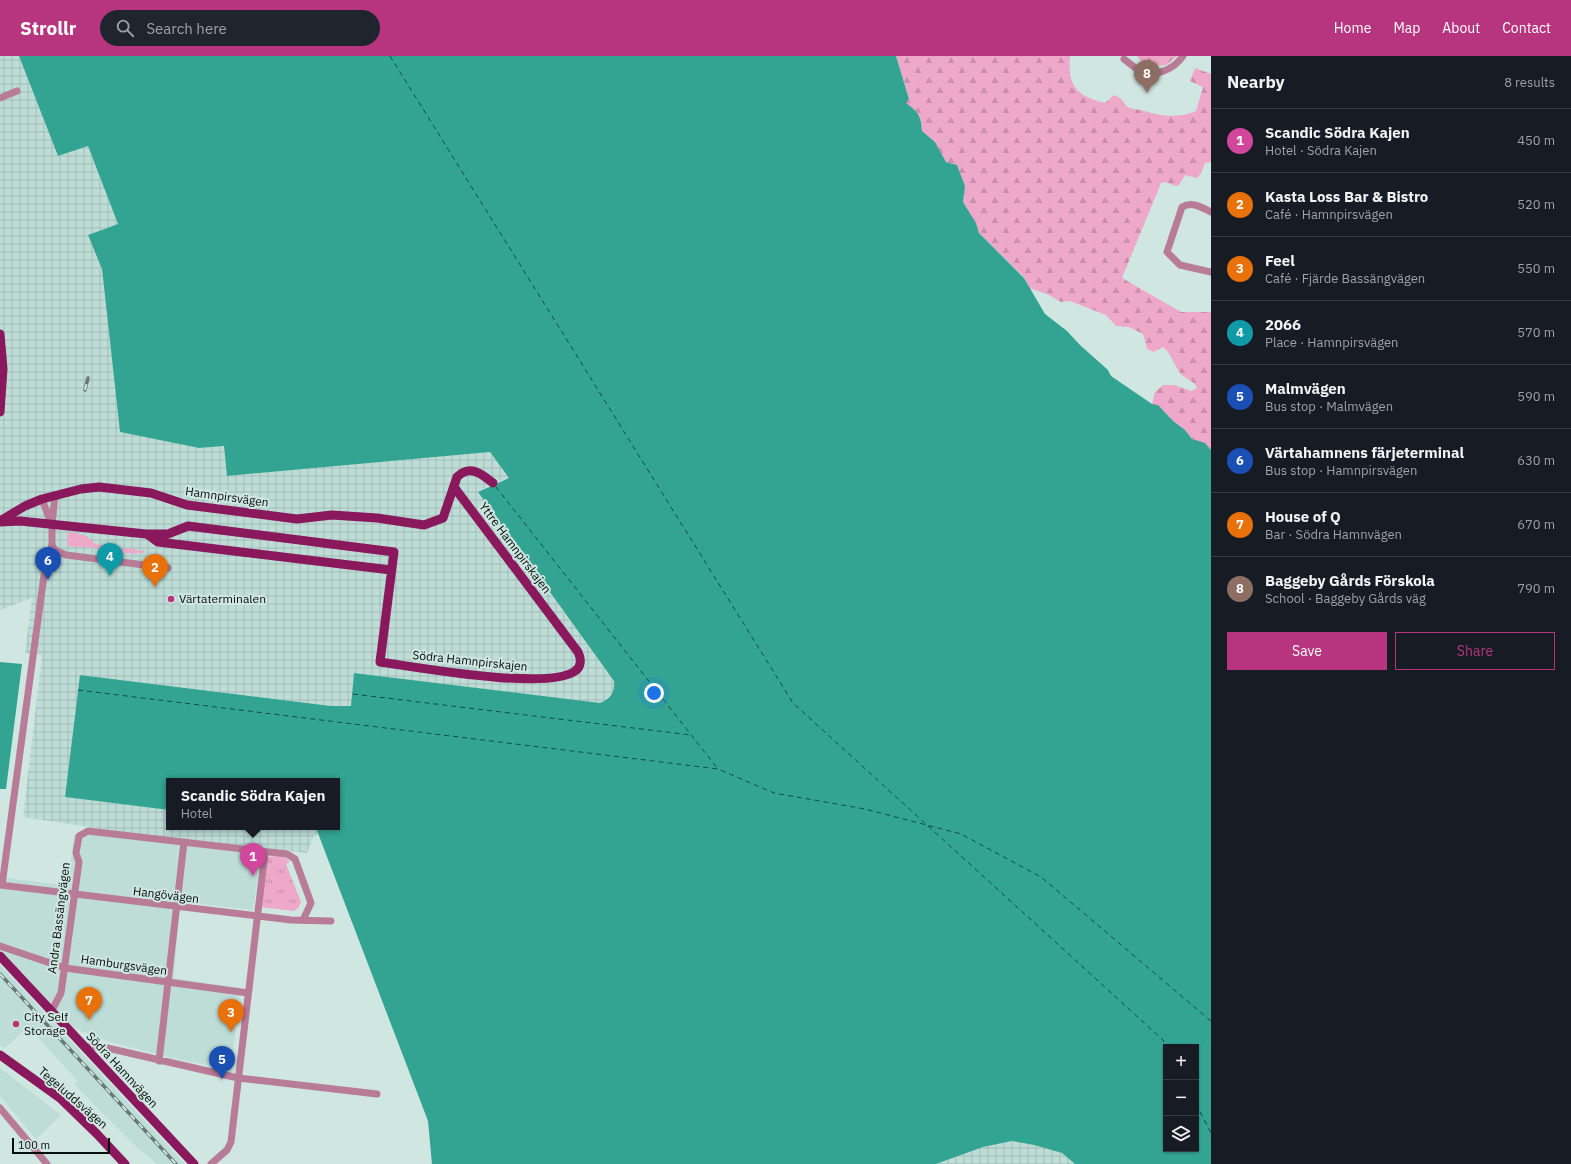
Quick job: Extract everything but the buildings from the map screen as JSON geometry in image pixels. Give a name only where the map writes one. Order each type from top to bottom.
[{"type":"main road","points":[[0,334],[3,354],[0,412]]},
{"type":"main road","points":[[0,391],[2,380]]},
{"type":"main road","name":"Yttre Hamnpirskajen","points":[[493,483],[480,473],[468,470],[457,476],[454,487],[578,652],[581,659],[579,668]]},
{"type":"main road","name":"Hamnpirsvägen","points":[[0,522],[25,506],[42,499],[81,488],[99,487],[151,493],[187,506],[297,519],[332,515],[424,525],[440,520],[446,515],[454,487]]},
{"type":"main road","name":"Hamnpirsvägen","points":[[0,522],[20,521],[146,534],[168,534],[188,526],[394,552],[380,662]]},
{"type":"main road","name":"Hamnpirsvägen","points":[[146,534],[158,542],[391,570]]},
{"type":"main road","name":"Södra Hamnpirskajen","points":[[380,662],[524,680],[560,677],[575,672],[579,668]]},
{"type":"main road","name":"Södra Hamnvägen","points":[[0,956],[194,1164]]},
{"type":"main road","name":"Tegeluddsvägen","points":[[0,1055],[60,1098],[93,1129],[125,1164]]},
{"type":"street","points":[[1124,59],[1139,70],[1154,74],[1168,69],[1178,63],[1183,56]]},
{"type":"street","points":[[0,98],[17,91]]},
{"type":"street","points":[[1211,212],[1192,204],[1187,204],[1182,207],[1167,252],[1180,265],[1211,272]]},
{"type":"street","points":[[1,885],[45,568],[52,545],[55,495]]},
{"type":"street","points":[[42,499],[52,525]]},
{"type":"street","points":[[52,545],[55,550],[66,555],[168,568]]},
{"type":"street","name":"Andra Bassängvägen","points":[[51,1012],[61,993],[65,968],[79,862],[76,853],[79,836],[88,831],[184,842]]},
{"type":"street","points":[[159,1061],[184,842],[287,854],[296,859],[311,903],[303,920]]},
{"type":"street","points":[[211,1164],[227,1150],[231,1142],[264,852]]},
{"type":"street","name":"Hangövägen","points":[[1,885],[256,916],[331,921]]},
{"type":"street","name":"Hamburgsvägen","points":[[0,946],[65,968],[248,993]]},
{"type":"street","points":[[84,1047],[103,1047],[238,1078],[377,1094]]},
{"type":"street","points":[[0,1108],[47,1164]]},
{"type":"shaded area","points":[[0,56],[19,56],[58,156],[88,146],[118,224],[88,235],[102,269],[120,432],[199,448],[224,446],[228,476],[490,452],[509,478],[493,483],[478,492],[614,681],[615,690],[607,701],[600,703],[583,702],[354,673],[352,706],[331,706],[80,675],[65,797],[166,810],[166,830],[317,830],[318,834],[314,836],[307,853],[89,827],[23,817],[42,655],[25,653],[32,598],[0,610]]},
{"type":"shaded area","points":[[19,56],[896,56],[909,99],[906,103],[918,114],[921,121],[922,131],[935,142],[946,162],[957,165],[965,186],[963,202],[976,223],[979,233],[1024,278],[1045,314],[1067,331],[1108,370],[1111,376],[1152,404],[1158,405],[1173,421],[1185,430],[1192,439],[1205,443],[1211,450],[1211,1164],[1075,1164],[1062,1153],[1034,1145],[1012,1141],[983,1147],[936,1164],[432,1164],[428,1121],[317,830],[340,830],[340,778],[166,778],[166,810],[65,797],[80,675],[331,706],[351,706],[354,673],[600,703],[612,695],[614,681],[478,492],[509,478],[490,452],[227,476],[224,446],[199,448],[120,432],[102,269],[88,235],[118,224],[88,146],[58,156]]},
{"type":"shaded area","points":[[0,662],[22,664],[6,789],[0,789]]},
{"type":"shaded area","points":[[89,827],[262,847],[253,910],[184,902],[179,914],[174,978],[240,988],[231,1070],[167,1057],[107,1041],[74,1028],[0,950],[0,877],[68,886],[74,836]]},
{"type":"shaded area","points":[[0,965],[185,1164],[157,1164],[132,1143],[74,1084],[78,1081],[28,1027],[5,1048],[0,1046]]},
{"type":"shaded area","points":[[0,1068],[61,1115],[36,1139],[0,1096]]},
{"type":"shaded area","points":[[1012,1141],[1034,1145],[1062,1153],[1075,1164],[936,1164],[983,1147]]},
{"type":"green space","points":[[896,56],[1070,56],[1069,66],[1072,82],[1081,93],[1087,97],[1105,103],[1114,95],[1121,99],[1129,108],[1168,116],[1189,114],[1196,111],[1203,87],[1190,81],[1195,68],[1211,74],[1211,162],[1205,163],[1197,178],[1185,175],[1179,185],[1176,186],[1165,182],[1161,183],[1122,278],[1181,312],[1211,312],[1211,450],[1192,439],[1185,430],[1173,421],[1166,413],[1152,404],[1155,392],[1163,385],[1174,385],[1191,391],[1197,388],[1194,383],[1181,374],[1163,347],[1154,352],[1147,349],[1143,334],[1129,327],[1116,326],[1106,315],[1070,301],[1061,302],[1047,294],[1029,288],[1024,277],[979,233],[976,223],[963,202],[965,186],[957,165],[946,162],[935,142],[922,131],[921,121],[918,114],[905,103],[909,98]]},
{"type":"green space","points":[[1137,56],[1177,56],[1166,65],[1145,66]]},
{"type":"green space","points":[[68,532],[84,535],[95,544],[144,551],[143,554],[137,552],[137,554],[115,552],[114,549],[67,546]]},
{"type":"green space","points":[[278,856],[286,858],[290,862],[286,864],[301,902],[298,908],[294,911],[261,907],[266,857]]},
{"type":"ferry route","points":[[390,56],[793,703],[1163,1040],[1165,1044]]},
{"type":"ferry route","points":[[496,487],[718,769]]},
{"type":"ferry route","points":[[78,690],[718,769],[774,793],[865,809],[961,834],[1041,877],[1211,1021]]},
{"type":"ferry route","points":[[353,694],[691,735]]},
{"type":"ferry route","points":[[1199,1110],[1211,1133]]},
{"type":"railway","points":[[85,390],[88,378]]},
{"type":"railway","points":[[0,974],[176,1164]]},
{"type":"place","name":"Baggeby Gårds Förskola","points":[[1147,93]]},
{"type":"place","name":"2066","points":[[110,576]]},
{"type":"place","name":"Värtahamnens färjeterminal","points":[[48,580]]},
{"type":"place","name":"Kasta Loss Bar & Bistro","points":[[155,587]]},
{"type":"place","name":"Värtaterminalen","points":[[171,599]]},
{"type":"place","name":"Scandic Södra Kajen","points":[[253,876]]},
{"type":"place","name":"House of Q","points":[[89,1020]]},
{"type":"place","name":"City Self Storage","points":[[16,1024]]},
{"type":"place","name":"Feel","points":[[231,1032]]},
{"type":"place","name":"Malmvägen","points":[[222,1079]]}]
